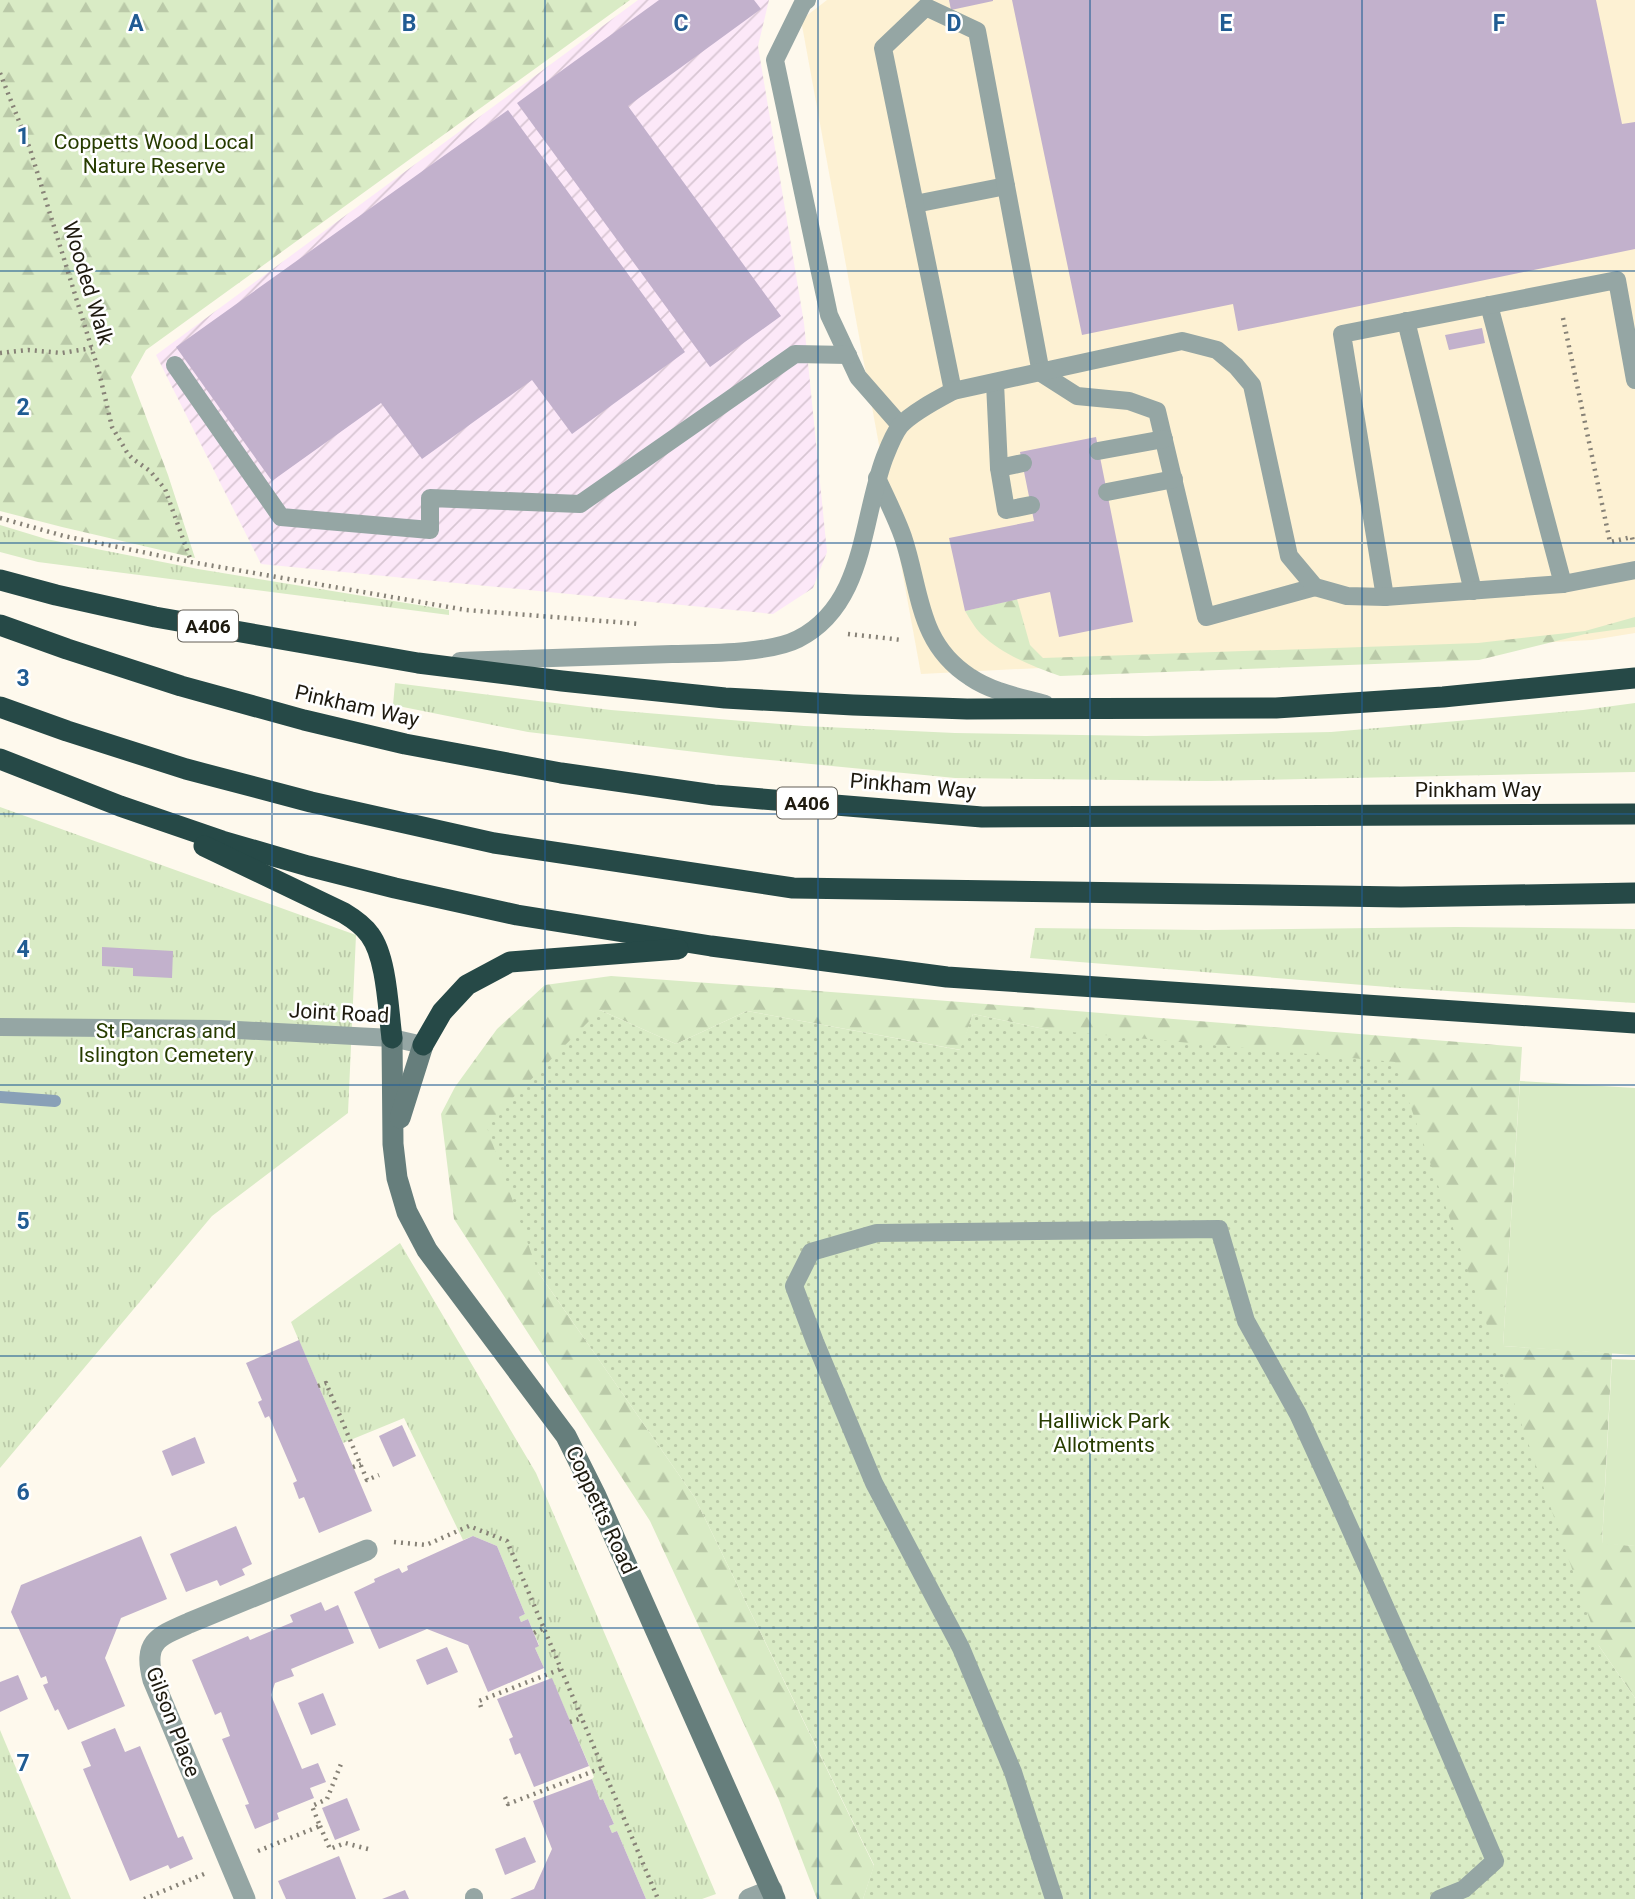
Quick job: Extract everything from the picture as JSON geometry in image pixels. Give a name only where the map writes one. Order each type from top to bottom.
[{"type":"highway","name":"A406","points":[[0,580],[155,617],[418,663]]},
{"type":"highway","name":"Pinkham Way","points":[[0,625],[181,686],[304,720],[405,744],[561,773],[714,795],[982,817],[1635,814]]},
{"type":"highway","points":[[418,663],[725,698],[878,706],[1063,710],[1276,708],[1443,697],[1635,678]]},
{"type":"highway","points":[[0,707],[186,769],[311,802],[494,843],[793,888],[1401,897],[1635,893]]},
{"type":"highway","points":[[0,759],[120,806],[222,841],[395,888],[517,915],[711,946],[947,977],[1635,1023]]},
{"type":"highway","points":[[120,806],[318,900],[358,922],[369,933],[382,963],[392,1038]]},
{"type":"highway","points":[[423,1045],[442,1012],[467,985],[510,962],[711,946]]},
{"type":"street","name":"Coppetts Road","points":[[392,1038],[393,1144],[397,1178],[407,1212],[426,1250],[566,1436],[774,1894]]},
{"type":"street","name":"Coppetts Road","points":[[393,1144],[423,1045]]},
{"type":"street","name":"Gilson Place","points":[[246,1899],[153,1680],[148,1662],[152,1647],[162,1635],[367,1550]]},
{"type":"street","points":[[749,1899],[774,1894]]},
{"type":"lane","points":[[807,0],[775,60],[829,314],[858,377],[901,425]]},
{"type":"lane","points":[[953,391],[883,48],[926,6],[977,31],[1041,373],[1077,396],[1129,401],[1157,411],[1206,617],[1315,587],[1348,596],[1385,597],[1563,583],[1635,570]]},
{"type":"lane","points":[[915,204],[1006,186]]},
{"type":"lane","points":[[1385,597],[1342,334],[1617,280],[1635,380]]},
{"type":"lane","points":[[1489,305],[1563,583]]},
{"type":"lane","points":[[1406,321],[1474,591]]},
{"type":"lane","points":[[418,663],[772,648],[796,640],[813,630],[832,612],[846,593],[855,570],[877,478],[901,425],[926,406],[953,391],[1182,341],[1217,350],[1236,366],[1252,385],[1289,556],[1315,587]]},
{"type":"lane","points":[[175,365],[281,517],[430,530],[430,498],[580,504],[795,354],[848,355]]},
{"type":"lane","points":[[995,383],[999,468],[1006,510],[1031,505]]},
{"type":"lane","points":[[1098,451],[1164,439]]},
{"type":"lane","points":[[999,468],[1023,463]]},
{"type":"lane","points":[[877,478],[903,537],[926,624],[936,644],[952,663],[987,687],[1063,710]]},
{"type":"lane","points":[[1107,492],[1174,479]]},
{"type":"lane","name":"Joint Road","points":[[0,1027],[219,1029],[392,1038],[423,1045]]},
{"type":"lane","points":[[1054,1899],[1013,1773],[961,1648],[874,1483],[815,1342],[794,1286],[811,1252],[877,1233],[1219,1229],[1245,1321],[1298,1414],[1325,1472],[1495,1861],[1464,1889],[1438,1899]]},
{"type":"path","name":"Wooded Walk","points":[[0,73],[30,149],[92,348],[116,437],[133,459],[150,471],[165,489],[191,562]]},
{"type":"path","points":[[1558,291],[1610,542],[1632,537],[1633,545]]},
{"type":"path","points":[[0,354],[28,349],[62,353],[92,348]]},
{"type":"path","points":[[0,518],[64,536],[191,562],[466,610],[640,624]]},
{"type":"path","points":[[813,630],[936,644]]},
{"type":"path","points":[[318,1386],[326,1383],[367,1480],[379,1475]]},
{"type":"path","points":[[353,1467],[361,1464]]},
{"type":"path","points":[[390,1541],[426,1545],[469,1526],[507,1541],[658,1899]]},
{"type":"path","points":[[534,1633],[544,1628]]},
{"type":"path","points":[[481,1707],[479,1701],[561,1669]]},
{"type":"path","points":[[570,1722],[582,1718]]},
{"type":"path","points":[[341,1764],[327,1800],[312,1806],[330,1849],[345,1843],[372,1850]]},
{"type":"path","points":[[505,1797],[508,1804],[602,1768]]},
{"type":"path","points":[[144,1899],[320,1826]]},
{"type":"shaded area","points":[[638,0],[769,0],[758,46],[804,323],[827,552],[813,588],[773,614],[261,564],[156,355]]},
{"type":"shaded area","points":[[827,0],[1635,0],[1635,633],[1592,640],[921,674],[801,20]]},
{"type":"green space","name":"Coppetts Wood Local Nature Reserve","points":[[0,0],[630,0],[146,350],[131,377],[168,475],[195,558],[0,511]]},
{"type":"green space","points":[[0,525],[46,539],[198,569],[449,610],[449,615],[38,562],[0,552]]},
{"type":"green space","points":[[1017,599],[1030,645],[1043,658],[1478,643],[1585,631],[1635,617],[1635,627],[1585,634],[1479,660],[1060,676],[1028,664],[999,648],[979,632],[965,611]]},
{"type":"green space","points":[[395,683],[611,710],[804,726],[955,733],[1146,736],[1331,732],[1635,703],[1635,772],[1207,781],[955,778],[729,756],[528,732],[393,705]]},
{"type":"green space","name":"St Pancras and Islington Cemetery","points":[[0,807],[356,935],[348,1113],[212,1216],[0,1468]]},
{"type":"green space","points":[[1456,927],[1635,929],[1635,1003],[1400,988],[1030,958],[1035,928],[1206,930]]},
{"type":"green space","points":[[611,976],[1522,1047],[1503,1346],[1612,1353],[1602,1543],[1635,1546],[1635,1698],[1599,1646],[1049,1030],[973,1014],[961,1050],[747,1011],[676,1044],[600,1010],[538,1272],[695,1498],[874,1866],[863,1899],[817,1899],[779,1800],[650,1521],[454,1219],[441,1114],[455,1087],[497,1029],[545,985]]},
{"type":"green space","name":"Halliwick Park Allotments","points":[[600,1010],[676,1044],[747,1011],[960,1050],[973,1014],[1049,1030],[1395,1062],[1599,1646],[1635,1698],[1635,1899],[863,1899],[874,1865],[695,1498],[538,1272],[486,1125]]},
{"type":"green space","points":[[1520,1081],[1635,1088],[1635,1355],[1503,1346]]},
{"type":"green space","points":[[400,1243],[536,1473],[716,1894],[702,1899],[646,1899],[617,1831],[612,1833],[609,1826],[614,1824],[603,1799],[600,1800],[592,1779],[594,1777],[552,1679],[549,1679],[535,1648],[539,1645],[528,1619],[521,1622],[519,1617],[525,1614],[497,1546],[473,1536],[463,1540],[404,1418],[343,1443],[291,1322]]},
{"type":"green space","points":[[1612,1359],[1635,1360],[1635,1546],[1602,1544]]},
{"type":"green space","points":[[0,1730],[71,1899],[0,1899]]},
{"type":"building","points":[[659,0],[754,0],[761,9],[628,106],[781,316],[710,367],[517,103]]},
{"type":"building","points":[[949,0],[993,0],[993,1],[951,10]]},
{"type":"building","points":[[1012,0],[1596,0],[1622,124],[1635,122],[1635,249],[1238,331],[1233,304],[1082,335]]},
{"type":"building","points":[[508,110],[685,352],[572,434],[532,380],[422,459],[381,403],[272,481],[176,347]]},
{"type":"building","points":[[1482,328],[1485,343],[1449,350],[1445,335]]},
{"type":"building","points":[[1096,437],[1133,622],[1059,637],[1050,592],[965,611],[949,538],[1034,521],[1020,452]]},
{"type":"building","points":[[102,947],[173,951],[172,978],[133,976],[133,968],[102,966]]},
{"type":"building","points":[[299,1340],[372,1511],[319,1533],[304,1497],[299,1499],[293,1483],[297,1481],[269,1416],[265,1418],[258,1402],[262,1400],[246,1363]]},
{"type":"building","points":[[402,1425],[416,1456],[393,1467],[379,1436]]},
{"type":"building","points":[[195,1437],[205,1463],[172,1476],[162,1451]]},
{"type":"building","points":[[236,1526],[252,1564],[242,1569],[245,1575],[220,1586],[217,1580],[186,1592],[170,1554]]},
{"type":"building","points":[[141,1536],[167,1599],[121,1618],[105,1658],[125,1706],[68,1730],[58,1709],[55,1711],[43,1685],[48,1683],[46,1676],[41,1678],[11,1612],[21,1585]]},
{"type":"building","points":[[473,1536],[497,1546],[525,1614],[519,1617],[521,1622],[528,1619],[539,1646],[535,1648],[544,1668],[488,1692],[468,1645],[427,1629],[379,1649],[354,1592],[399,1568],[402,1573],[408,1570],[407,1566]]},
{"type":"building","points":[[321,1602],[325,1611],[338,1605],[354,1643],[291,1669],[294,1676],[275,1683],[271,1695],[302,1769],[318,1763],[326,1782],[310,1788],[314,1798],[277,1813],[279,1819],[255,1829],[245,1805],[249,1804],[222,1739],[230,1736],[221,1712],[215,1715],[192,1660],[248,1636],[250,1640],[293,1622],[290,1615]]},
{"type":"building","points":[[447,1647],[458,1672],[427,1685],[416,1660]]},
{"type":"building","points":[[18,1675],[28,1699],[0,1712],[0,1682]]},
{"type":"building","points":[[552,1678],[589,1766],[534,1787],[520,1753],[515,1755],[509,1739],[513,1737],[497,1699]]},
{"type":"building","points":[[323,1693],[336,1725],[311,1735],[298,1703]]},
{"type":"building","points":[[115,1728],[125,1752],[140,1746],[178,1838],[183,1836],[193,1859],[170,1869],[168,1865],[130,1881],[83,1769],[91,1766],[81,1742]]},
{"type":"building","points":[[592,1779],[614,1824],[609,1826],[612,1833],[617,1831],[646,1899],[510,1899],[534,1889],[552,1849],[533,1801]]},
{"type":"building","points":[[347,1798],[360,1830],[335,1840],[322,1808]]},
{"type":"building","points":[[525,1837],[536,1862],[505,1875],[495,1849]]},
{"type":"building","points":[[339,1856],[356,1899],[286,1899],[278,1881]]},
{"type":"building","points":[[405,1890],[409,1899],[382,1899]]},
{"type":"waterway","points":[[0,1097],[55,1101]]}]
